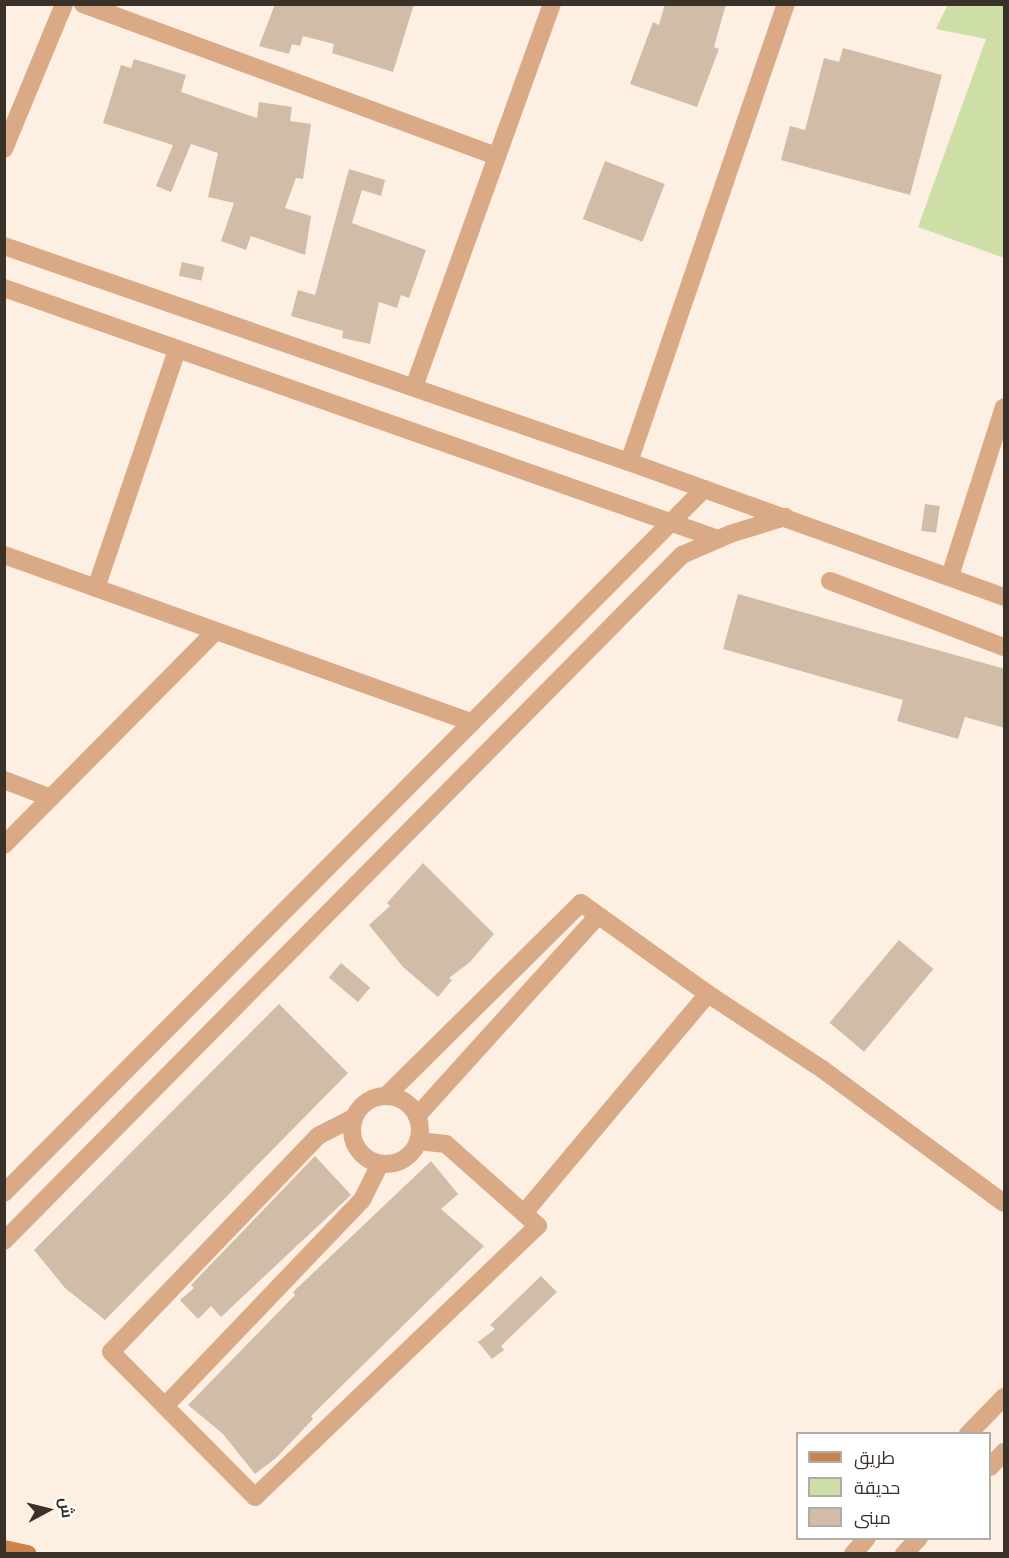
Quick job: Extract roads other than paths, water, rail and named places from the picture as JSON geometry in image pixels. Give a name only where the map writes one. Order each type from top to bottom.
[{"type":"main road","points":[[4,1549],[27,1554]]},
{"type":"street","points":[[4,148],[64,4]]},
{"type":"street","points":[[83,4],[497,156]]},
{"type":"street","points":[[414,387],[552,4]]},
{"type":"street","points":[[630,462],[786,4]]},
{"type":"street","points":[[4,246],[630,462],[1005,597]]},
{"type":"street","points":[[4,288],[718,539]]},
{"type":"street","points":[[96,588],[177,350]]},
{"type":"street","points":[[950,576],[1005,407]]},
{"type":"street","points":[[4,1193],[704,489]]},
{"type":"street","points":[[4,1241],[624,611],[682,555],[718,539],[785,518]]},
{"type":"street","points":[[4,555],[472,723]]},
{"type":"street","points":[[830,581],[1005,647]]},
{"type":"street","points":[[4,845],[216,631]]},
{"type":"street","points":[[4,780],[51,798]]},
{"type":"street","points":[[418,1141],[446,1144],[538,1226],[255,1497],[111,1352],[318,1136],[353,1118],[366,1101],[387,1095],[581,903],[708,994],[822,1069],[1005,1203]]},
{"type":"street","points":[[417,1116],[598,916]]},
{"type":"street","points":[[524,1213],[708,994]]},
{"type":"street","points":[[353,1118],[352,1138],[356,1147],[380,1164],[399,1162],[418,1141],[417,1116],[405,1101],[387,1095]]},
{"type":"street","points":[[165,1406],[362,1200],[380,1164]]},
{"type":"street","points":[[970,1432],[1005,1397]]},
{"type":"street","points":[[991,1466],[1005,1452]]},
{"type":"street","points":[[853,1554],[866,1540]]},
{"type":"street","points":[[904,1554],[918,1540]]}]
